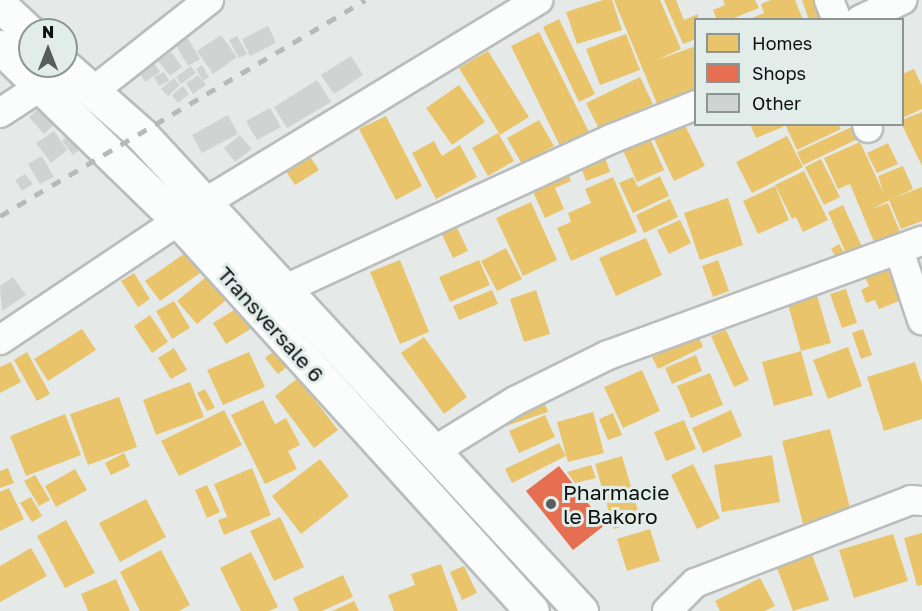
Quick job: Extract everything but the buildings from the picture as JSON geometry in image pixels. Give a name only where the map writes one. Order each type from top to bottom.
[{"type":"main road","points":[[0,4],[18,21]]},
{"type":"main road","name":"Transversale 6","points":[[0,47],[18,56]]},
{"type":"main road","name":"Transversale 6","points":[[60,78],[178,220],[532,611]]},
{"type":"main road","name":"Transversale 6","points":[[65,78],[93,92],[141,134],[581,611]]},
{"type":"street","points":[[93,92],[210,0]]},
{"type":"street","points":[[0,340],[206,202],[538,0]]},
{"type":"street","points":[[829,0],[836,18]]},
{"type":"street","points":[[864,18],[902,0]]},
{"type":"street","points":[[0,113],[51,78]]},
{"type":"street","points":[[283,290],[601,144],[694,106]]},
{"type":"street","points":[[434,451],[515,401],[608,356],[911,246],[922,320]]},
{"type":"street","points":[[667,611],[695,584],[911,500],[922,501]]},
{"type":"railway","points":[[0,216],[365,0]]},
{"type":"place","name":"Pharmacie le Bakoro","points":[[551,504]]}]
